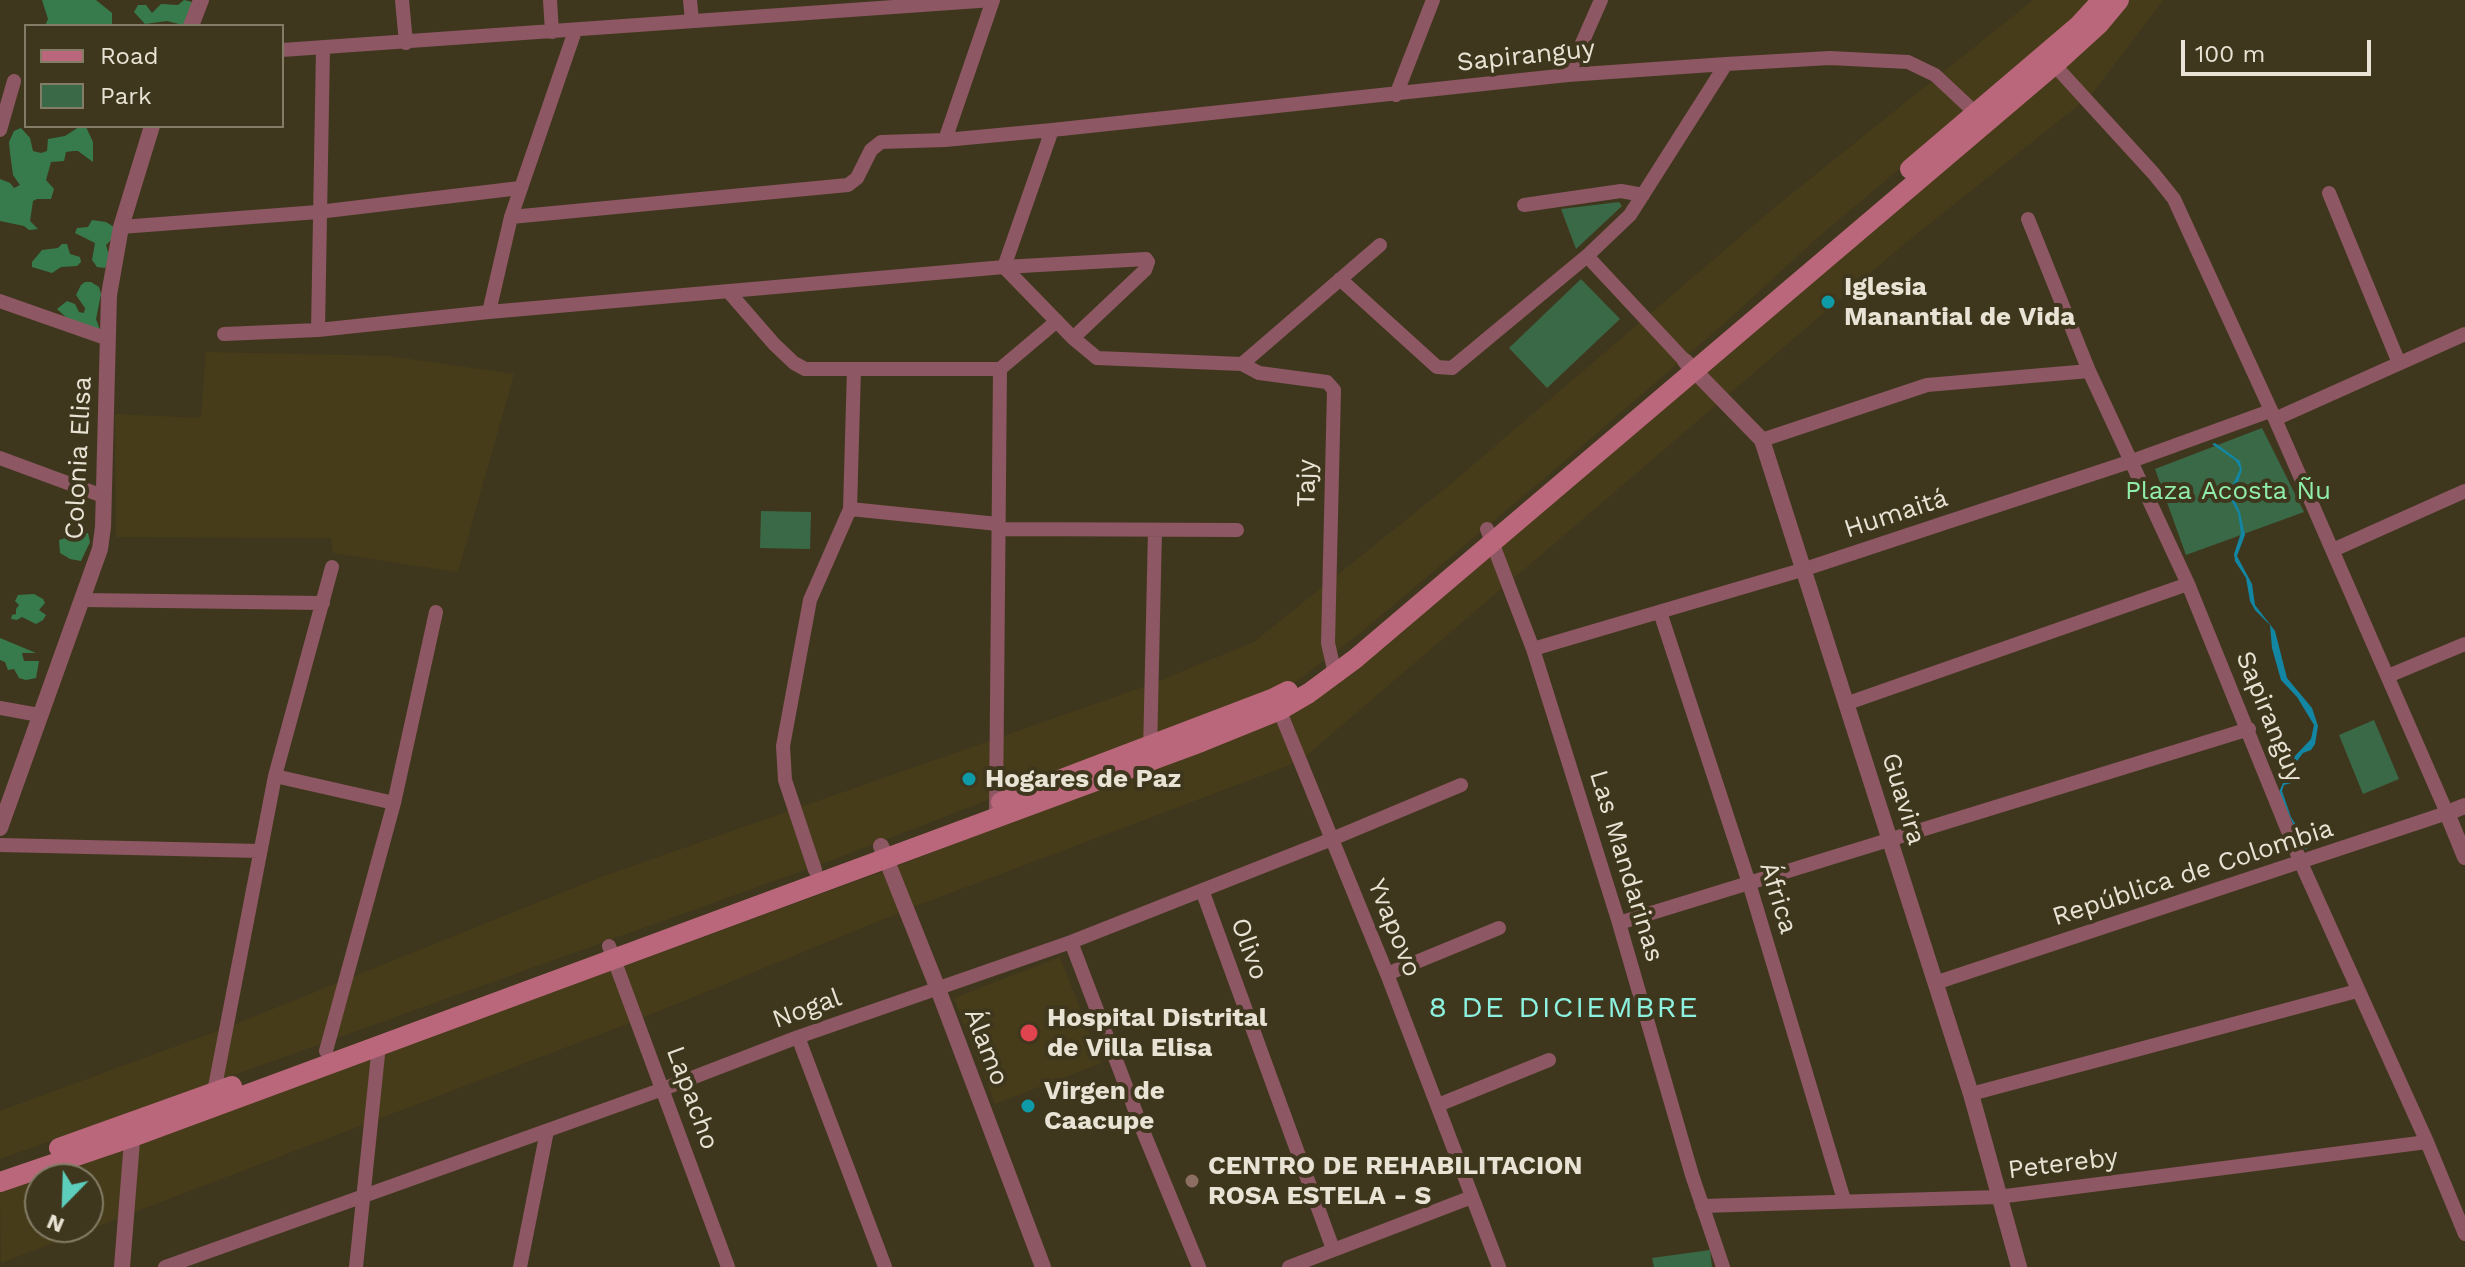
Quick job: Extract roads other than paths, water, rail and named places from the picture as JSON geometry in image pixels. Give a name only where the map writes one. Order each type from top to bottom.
[{"type":"main road","points":[[2049,59],[2102,0]]},
{"type":"main road","points":[[0,1171],[213,1100],[1277,704],[1332,668],[2049,59],[2099,24],[2119,0]]},
{"type":"main road","points":[[339,1051],[379,1045],[815,870],[884,852]]},
{"type":"main road","points":[[0,1182],[134,1128]]},
{"type":"street","points":[[192,24],[201,0]]},
{"type":"street","points":[[402,0],[406,43]]},
{"type":"street","points":[[550,0],[552,32]]},
{"type":"street","points":[[690,0],[692,21]]},
{"type":"street","points":[[284,50],[993,0],[945,140]]},
{"type":"street","points":[[1396,95],[1433,0]]},
{"type":"street","points":[[1568,75],[1601,0]]},
{"type":"street","points":[[489,312],[511,217],[575,31]]},
{"type":"street","points":[[318,330],[323,49]]},
{"type":"street","name":"Sapiranguy","points":[[511,217],[848,185],[857,178],[875,144],[1052,130],[1568,75],[1726,64],[1830,58],[1908,62],[1935,75],[1980,118]]},
{"type":"street","points":[[2049,59],[2174,199],[2333,550],[2465,857]]},
{"type":"street","points":[[1340,279],[1437,367],[1452,368],[1587,256],[1630,215],[1726,64]]},
{"type":"street","points":[[0,130],[14,81]]},
{"type":"street","name":"Colonia Elisa","points":[[0,828],[100,549],[109,295],[121,227],[151,128]]},
{"type":"street","points":[[1004,267],[1052,130]]},
{"type":"street","points":[[121,227],[318,212],[520,188]]},
{"type":"street","points":[[1524,205],[1621,191],[1643,195]]},
{"type":"street","points":[[2329,193],[2399,363]]},
{"type":"street","name":"Sapiranguy","points":[[2028,219],[2089,371],[2188,584],[2301,863],[2427,1142],[2465,1234]]},
{"type":"street","points":[[1004,267],[1073,338],[1097,358],[1242,364],[1380,245]]},
{"type":"street","points":[[1587,256],[1690,366]]},
{"type":"street","points":[[224,334],[318,330],[1004,267],[1146,259],[1145,270],[1073,338]]},
{"type":"street","points":[[728,291],[794,363],[805,369],[1000,369],[1057,321]]},
{"type":"street","points":[[0,301],[108,339]]},
{"type":"street","name":"Humaitá","points":[[1533,649],[1805,569],[2273,415],[2465,334]]},
{"type":"street","name":"Tajy","points":[[1242,364],[1259,373],[1327,382],[1334,390],[1328,631],[1332,668]]},
{"type":"street","name":"Guavira","points":[[1690,366],[1762,440],[1971,1094],[2019,1267]]},
{"type":"street","points":[[815,870],[785,780],[783,746],[810,600],[850,509],[854,369]]},
{"type":"street","points":[[996,811],[1000,369]]},
{"type":"street","points":[[1762,440],[1927,385],[2089,371]]},
{"type":"street","points":[[0,458],[103,496]]},
{"type":"street","points":[[2333,550],[2465,491]]},
{"type":"street","points":[[850,509],[998,526],[1237,530]]},
{"type":"street","points":[[1150,753],[1155,530]]},
{"type":"street","name":"Las Mandarinas","points":[[1489,536],[1533,649],[1723,1267]]},
{"type":"street","points":[[213,1100],[275,776],[332,567]]},
{"type":"street","points":[[1848,703],[2188,584]]},
{"type":"street","points":[[82,600],[323,603]]},
{"type":"street","points":[[339,1051],[436,612]]},
{"type":"street","name":"África","points":[[1660,612],[1749,883],[1844,1200]]},
{"type":"street","points":[[2388,676],[2465,644]]},
{"type":"street","name":"Yvapovo","points":[[1277,704],[1387,974],[1499,1267]]},
{"type":"street","points":[[0,708],[39,715]]},
{"type":"street","points":[[1619,923],[2249,729]]},
{"type":"street","points":[[275,776],[394,803]]},
{"type":"street","name":"Nogal","points":[[165,1267],[663,1089],[798,1037],[1071,942],[1461,785]]},
{"type":"street","name":"República de Colombia","points":[[1935,983],[2465,806]]},
{"type":"street","points":[[0,845],[260,851]]},
{"type":"street","name":"Álamo","points":[[884,852],[1043,1267]]},
{"type":"street","name":"Olivo","points":[[1202,890],[1333,1249]]},
{"type":"street","points":[[1387,974],[1499,928]]},
{"type":"street","points":[[1071,942],[1199,1267]]},
{"type":"street","name":"Lapacho","points":[[612,952],[728,1267]]},
{"type":"street","points":[[1971,1094],[2357,991]]},
{"type":"street","points":[[798,1037],[885,1267]]},
{"type":"street","points":[[356,1267],[379,1045]]},
{"type":"street","points":[[1438,1105],[1549,1060]]},
{"type":"street","points":[[122,1267],[134,1128]]},
{"type":"street","points":[[520,1267],[547,1131]]},
{"type":"street","name":"Petereby","points":[[1702,1206],[1998,1197],[2427,1142]]},
{"type":"street","points":[[1289,1267],[1472,1197]]},
{"type":"water","points":[[2215,443],[2240,461],[2242,470],[2233,497],[2245,535],[2237,556],[2252,584],[2255,605],[2275,631],[2287,678],[2312,708],[2318,726],[2315,744],[2297,761],[2295,782],[2284,785],[2282,791],[2307,849],[2304,849],[2279,792],[2283,783],[2292,778],[2294,757],[2311,739],[2314,725],[2297,697],[2281,680],[2272,648],[2270,625],[2250,601],[2246,578],[2235,561],[2234,554],[2241,533],[2238,513],[2230,498],[2240,469],[2236,461],[2212,444]]},
{"type":"place","name":"Iglesia Manantial de Vida","points":[[1828,302]]},
{"type":"place","name":"Hogares de Paz","points":[[969,779]]},
{"type":"place","name":"Hospital Distrital de Villa Elisa","points":[[1029,1033]]},
{"type":"place","name":"Virgen de Caacupe","points":[[1028,1106]]},
{"type":"place","name":"CENTRO DE REHABILITACION ROSA ESTELA - S","points":[[1192,1181]]},
{"type":"district","name":"8 DE DICIEMBRE","points":[[1564,1008]]},
{"type":"park label","name":"Plaza Acosta Ñu","points":[[2228,491]]}]
